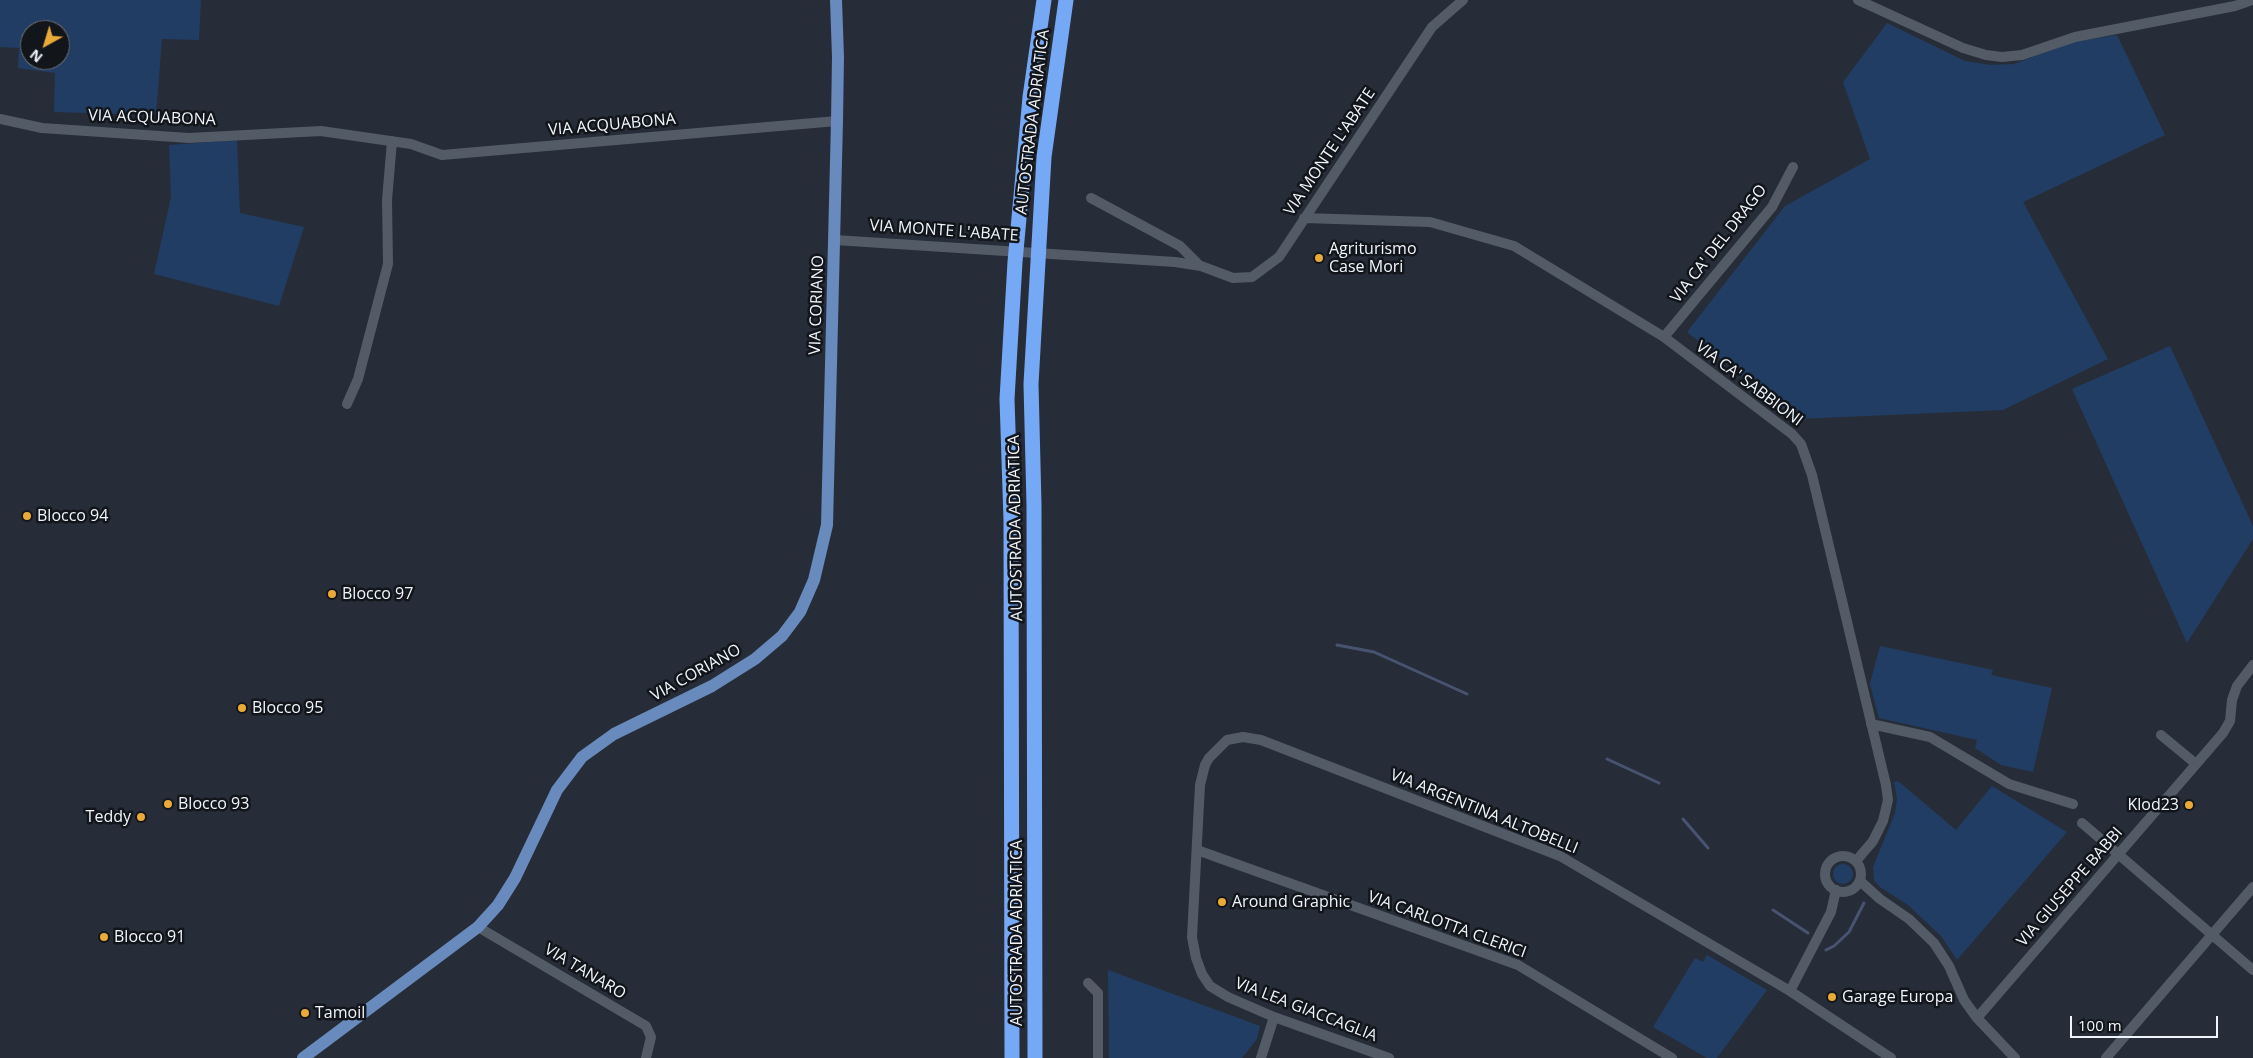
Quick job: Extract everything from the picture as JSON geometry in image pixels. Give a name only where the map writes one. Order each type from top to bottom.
[{"type":"highway","name":"AUTOSTRADA ADRIATICA","points":[[1012,1058],[1011,520],[1008,399],[1015,262],[1030,97],[1044,0]]},
{"type":"highway","name":"AUTOSTRADA ADRIATICA","points":[[1035,1058],[1034,504],[1031,384],[1036,263],[1044,158],[1066,0]]},
{"type":"main road","name":"VIA CORIANO","points":[[303,1058],[478,927],[498,905],[515,878],[557,790],[582,758],[614,734],[712,686],[755,659],[782,636],[800,612],[814,580],[826,525],[835,240],[838,57],[836,0]]},
{"type":"street","name":"VIA MONTE L'ABATE","points":[[835,240],[1175,262],[1201,266],[1233,278],[1252,277],[1279,257],[1432,27],[1463,0]]},
{"type":"street","points":[[1858,0],[1963,48],[1986,55],[2002,57],[2022,55],[2074,37],[2235,6],[2252,0]]},
{"type":"street","name":"VIA ACQUABONA","points":[[0,119],[42,128],[189,138],[320,130],[411,144],[442,155],[837,121]]},
{"type":"street","points":[[347,404],[358,379],[388,264],[387,200],[392,141]]},
{"type":"street","name":"VIA CA' DEL DRAGO","points":[[1664,337],[1772,207],[1793,167]]},
{"type":"street","name":"VIA MONTE L'ABATE","points":[[1091,198],[1180,246],[1201,266]]},
{"type":"street","name":"VIA CA' SABBIONI","points":[[1304,218],[1430,222],[1514,246],[1664,337],[1792,434],[1802,444],[1812,475],[1872,724],[1888,800],[1884,821],[1873,841],[1856,861]]},
{"type":"street","name":"VIA GIUSEPPE BABBI","points":[[1977,1018],[2222,733],[2230,721],[2232,700],[2236,686],[2253,665]]},
{"type":"street","points":[[1872,724],[1930,737],[2009,784],[2073,804]]},
{"type":"street","points":[[2161,735],[2196,764]]},
{"type":"street","name":"VIA ARGENTINA ALTOBELLI","points":[[1200,785],[1205,765],[1220,745],[1227,740],[1243,736],[1262,740],[1560,856],[1790,991],[1892,1058]]},
{"type":"street","name":"VIA LEA GIACCAGLIA","points":[[1200,785],[1192,937],[1196,958],[1202,974],[1210,986],[1228,998],[1274,1017],[1389,1058]]},
{"type":"street","points":[[2082,823],[2253,970]]},
{"type":"street","name":"VIA CARLOTTA CLERICI","points":[[1197,850],[1518,964],[1672,1058]]},
{"type":"street","points":[[1838,856],[1844,856],[1856,861],[1861,870],[1860,881],[1852,889],[1841,892],[1836,890],[1827,882],[1825,876],[1828,864],[1838,856]]},
{"type":"street","points":[[1860,881],[1880,900],[1909,918],[1934,944],[1949,966],[1964,1000],[1977,1018],[2015,1058]]},
{"type":"street","points":[[2106,1058],[2253,887]]},
{"type":"street","points":[[1790,991],[1832,912],[1836,890]]},
{"type":"street","name":"VIA TANARO","points":[[478,927],[646,1026],[651,1037],[646,1058]]},
{"type":"street","points":[[1088,983],[1098,993],[1098,1058]]},
{"type":"street","points":[[1261,1058],[1274,1017]]},
{"type":"shaded area","points":[[0,0],[201,0],[199,40],[162,39],[156,115],[54,112],[55,73],[33,70],[70,70],[70,20],[20,20],[20,68],[18,68],[19,48],[0,47]]},
{"type":"shaded area","points":[[1887,23],[1965,61],[1991,65],[2014,64],[2073,42],[2117,35],[2165,135],[2023,202],[2108,359],[2003,410],[1797,419],[1687,332],[1785,206],[1870,159],[1843,82]]},
{"type":"shaded area","points":[[237,140],[240,213],[304,227],[279,306],[154,274],[171,197],[169,145]]},
{"type":"shaded area","points":[[2170,346],[2253,526],[2253,539],[2187,643],[2072,389]]},
{"type":"shaded area","points":[[1880,646],[1993,670],[1991,675],[2052,688],[2033,772],[2001,765],[1975,748],[1977,740],[1879,718],[1870,684]]},
{"type":"shaded area","points":[[1898,781],[1956,830],[1992,786],[2067,832],[1957,960],[1941,936],[1908,905],[1880,887],[1874,880],[1873,867],[1895,813],[1897,799],[1894,782]]},
{"type":"shaded area","points":[[1843,864],[1850,867],[1853,874],[1850,881],[1843,884],[1836,881],[1833,874],[1836,867]]},
{"type":"shaded area","points":[[1707,955],[1767,990],[1717,1058],[1707,1058],[1653,1027],[1695,958],[1703,962]]},
{"type":"shaded area","points":[[1108,970],[1260,1026],[1257,1039],[1242,1058],[1109,1058]]},
{"type":"waterway","points":[[1337,645],[1374,652],[1467,694]]},
{"type":"waterway","points":[[1607,759],[1659,783]]},
{"type":"waterway","points":[[1683,819],[1708,848]]},
{"type":"waterway","points":[[1826,950],[1834,946],[1849,932],[1864,903]]},
{"type":"waterway","points":[[1773,910],[1808,933]]},
{"type":"place","name":"Agriturismo Case Mori","points":[[1319,258]]},
{"type":"place","name":"Blocco 94","points":[[27,516]]},
{"type":"place","name":"Blocco 97","points":[[332,594]]},
{"type":"place","name":"Blocco 95","points":[[242,708]]},
{"type":"place","name":"Blocco 93","points":[[168,804]]},
{"type":"place","name":"Klod23","points":[[2189,805]]},
{"type":"place","name":"Teddy","points":[[141,817]]},
{"type":"place","name":"Around Graphic","points":[[1222,902]]},
{"type":"place","name":"Blocco 91","points":[[104,937]]},
{"type":"place","name":"Garage Europa","points":[[1832,997]]},
{"type":"place","name":"Tamoil","points":[[305,1013]]}]
